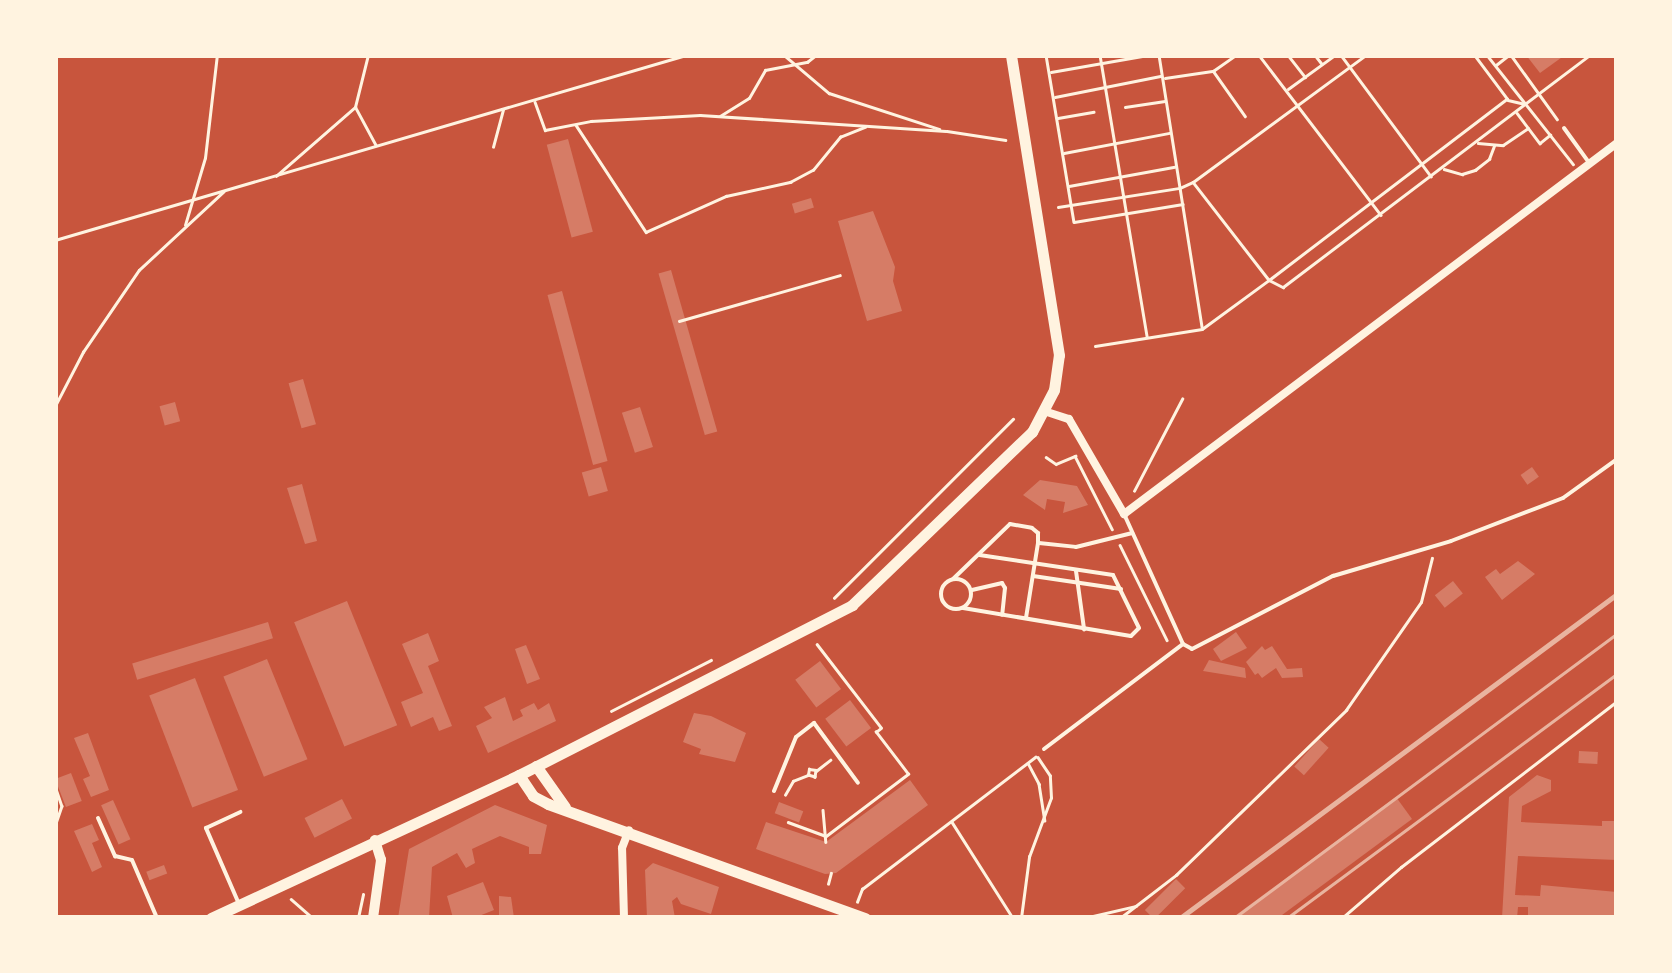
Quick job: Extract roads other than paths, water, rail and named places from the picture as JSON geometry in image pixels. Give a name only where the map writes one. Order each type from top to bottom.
[{"type":"main road","points":[[212,918],[519,775],[852,606],[1022,442],[1046,412],[1059,354],[1011,55]]},
{"type":"main road","points":[[536,766],[565,807]]},
{"type":"main road","points":[[519,775],[534,796],[865,918]]},
{"type":"street","points":[[1046,412],[1068,419],[1124,514],[1617,144]]},
{"type":"street","points":[[624,918],[622,848],[629,830]]},
{"type":"street","points":[[373,918],[381,860],[375,840]]},
{"type":"lane","points":[[1564,128],[1590,164]]},
{"type":"lane","points":[[1124,514],[1183,644],[1192,649],[1333,576],[1434,546],[1563,498],[1617,458]]},
{"type":"lane","points":[[979,554],[1034,564],[1076,571],[1113,575],[1138,623],[1137,632],[1131,636],[952,609],[942,598],[944,584],[1010,524],[1038,533],[1038,543],[1034,564],[1026,619]]},
{"type":"lane","points":[[1038,543],[1076,547],[1132,533]]},
{"type":"lane","points":[[1076,571],[1084,628]]},
{"type":"lane","points":[[1033,576],[1120,589]]},
{"type":"lane","points":[[953,579],[967,582],[972,590],[969,603],[962,608]]},
{"type":"lane","points":[[972,590],[1002,583],[1006,588],[1002,616]]},
{"type":"lane","points":[[1044,750],[1183,644]]},
{"type":"lane","points":[[774,791],[796,737],[814,723],[858,783]]},
{"type":"lane","points":[[233,907],[206,828],[240,812]]},
{"type":"lane","points":[[98,818],[115,856],[132,860],[156,918]]},
{"type":"tram line","points":[[1234,918],[1617,634]]},
{"type":"tram line","points":[[1287,918],[1617,674]]},
{"type":"railway","points":[[1180,918],[1617,594]]}]
